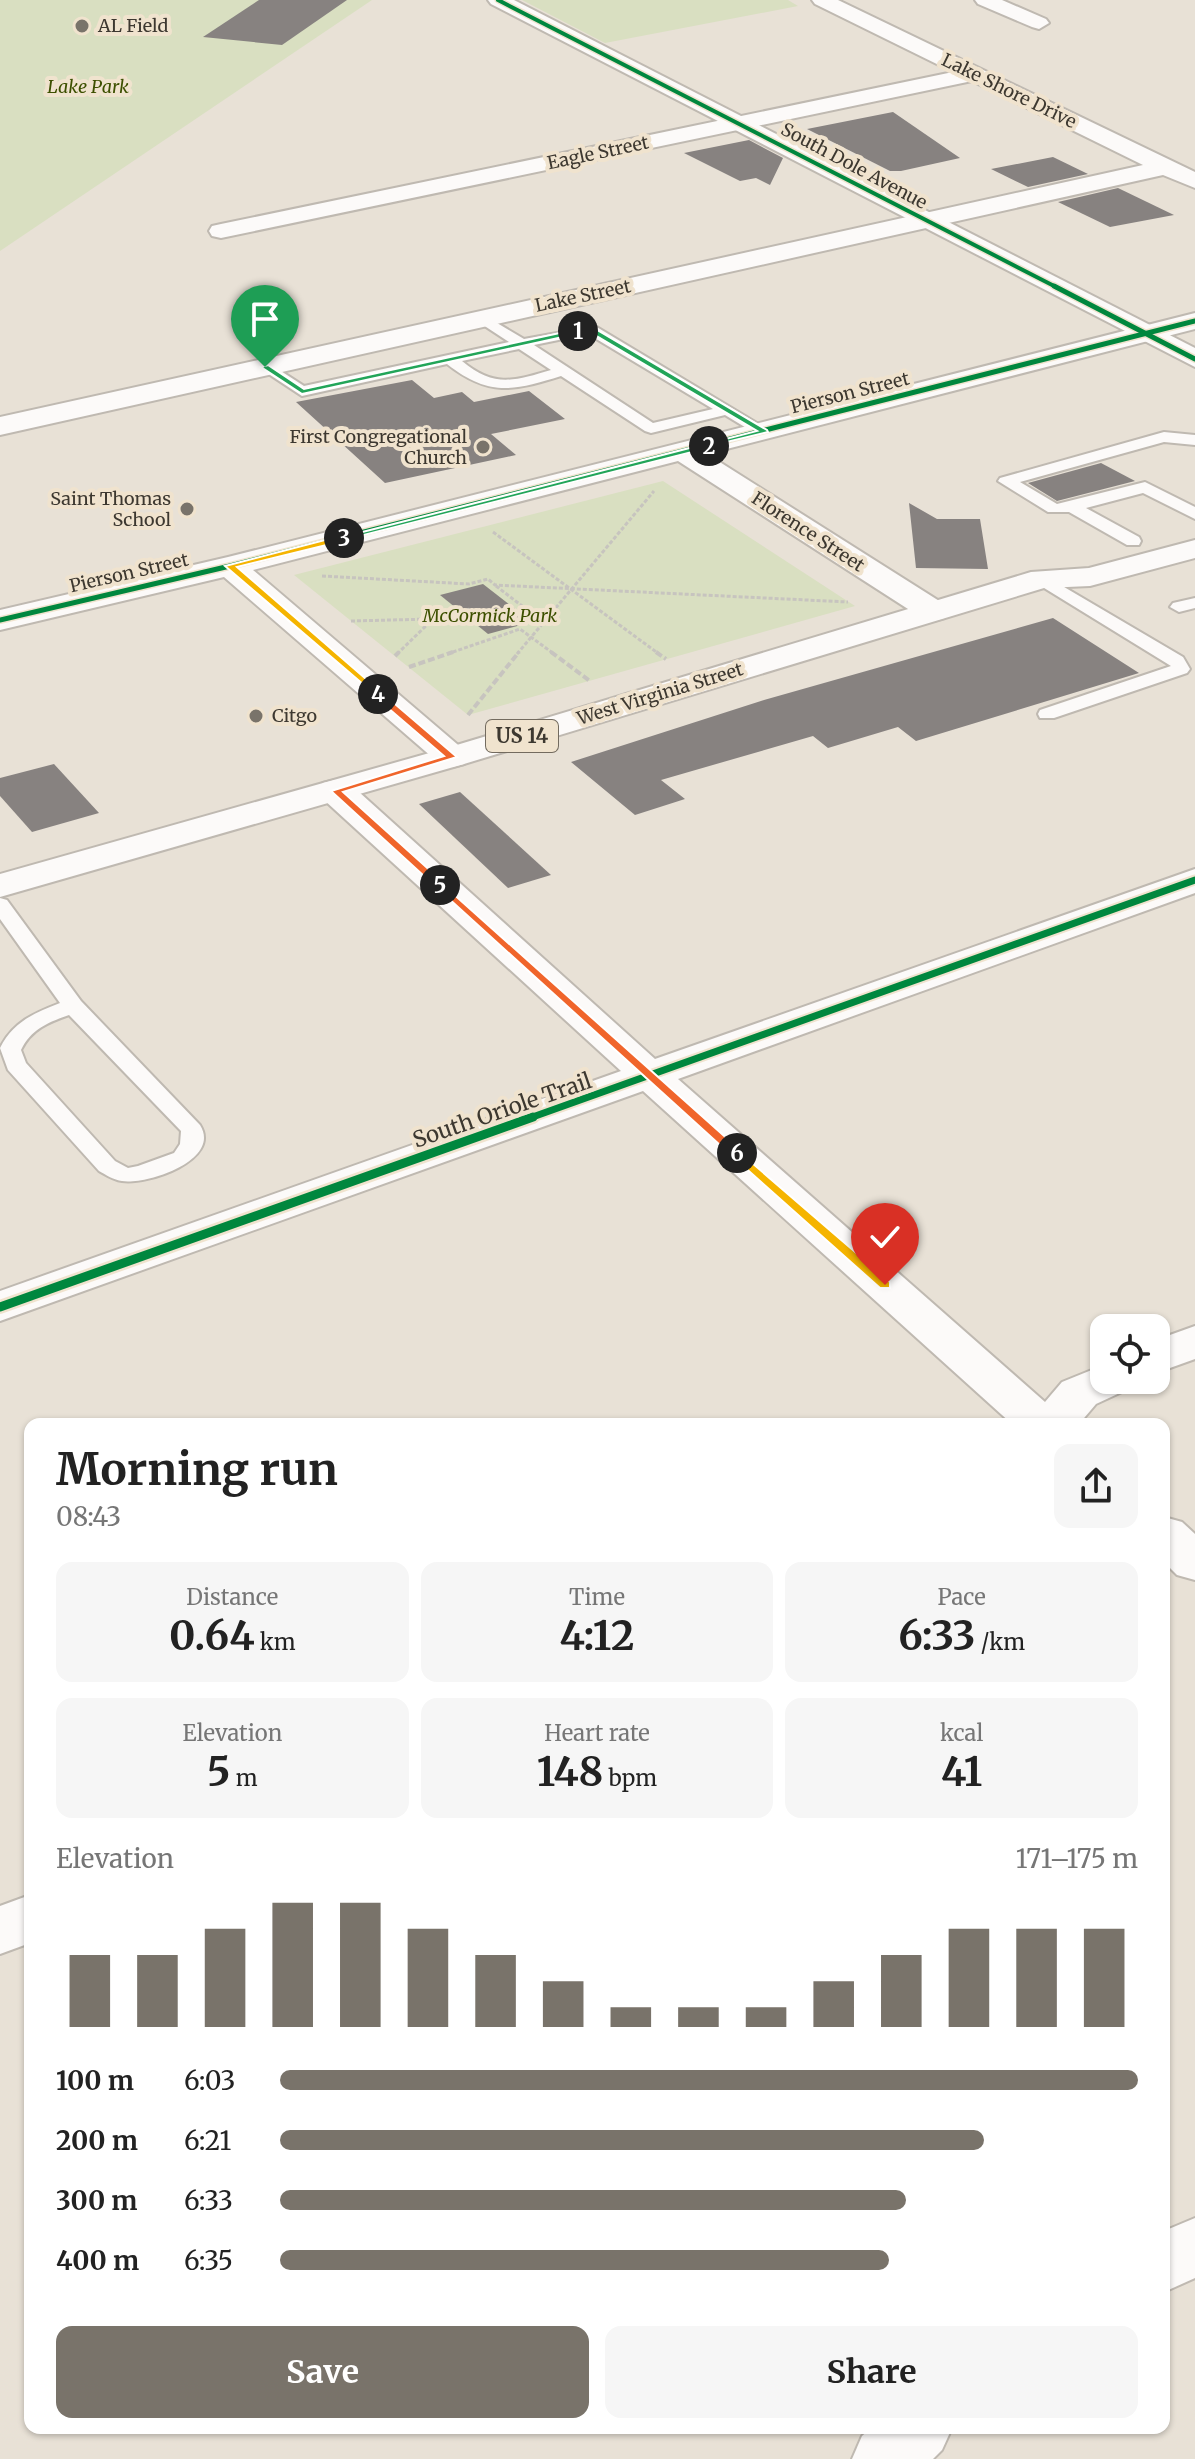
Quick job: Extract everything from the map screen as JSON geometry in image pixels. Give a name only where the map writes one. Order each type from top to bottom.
[{"type":"street","name":"South Dole Avenue","points":[[498,0],[1195,359]]},
{"type":"street","name":"Lake Shore Drive","points":[[822,0],[1195,181]]},
{"type":"street","points":[[985,0],[1039,23]]},
{"type":"street","name":"Eagle Street","points":[[221,231],[974,74]]},
{"type":"street","name":"Lake Street","points":[[0,426],[1166,167]]},
{"type":"street","name":"Pierson Street","points":[[0,620],[230,566],[1195,321]]},
{"type":"street","name":"Florence Street","points":[[684,452],[933,611]]},
{"type":"street","name":"West Virginia Street","points":[[1042,579],[1070,559],[1133,541],[1192,530]]},
{"type":"street","name":"West Virginia Street","points":[[0,886],[452,757],[1042,579],[1090,577],[1192,530]]},
{"type":"street","points":[[230,566],[452,757]]},
{"type":"street","points":[[336,791],[1034,1418]]},
{"type":"street","name":"South Oriole Trail","points":[[0,1307],[1195,880]]},
{"type":"street","points":[[1170,1352],[1195,1341]]},
{"type":"street","points":[[1058,1418],[1079,1393],[1090,1388]]},
{"type":"street","points":[[1170,1539],[1195,1562]]},
{"type":"street","points":[[0,1931],[24,1921]]},
{"type":"street","points":[[1170,2260],[1195,2246]]},
{"type":"street","points":[[886,2459],[912,2434]]},
{"type":"lane","points":[[482,318],[651,428],[727,410]]},
{"type":"lane","points":[[265,367],[302,391],[590,329],[764,432]]},
{"type":"lane","points":[[450,359],[480,381],[493,384],[520,383],[563,371]]},
{"type":"lane","points":[[1192,530],[1145,487],[1054,509],[1006,481],[1164,437],[1195,440]]},
{"type":"lane","points":[[1072,507],[1133,541]]},
{"type":"lane","points":[[1042,579],[1177,661],[1181,669],[1047,714]]},
{"type":"lane","points":[[0,904],[73,1006],[192,1130],[192,1144],[182,1158],[142,1173],[124,1175],[107,1166],[16,1065],[10,1050],[15,1036],[26,1024],[73,1006]]},
{"type":"path","points":[[468,715],[663,481]]},
{"type":"path","points":[[486,526],[666,659]]},
{"type":"path","points":[[308,576],[469,584],[488,579],[543,622]]},
{"type":"path","points":[[495,585],[849,603]]},
{"type":"path","points":[[351,621],[433,619],[470,609]]},
{"type":"path","points":[[395,656],[433,619]]},
{"type":"path","points":[[409,667],[520,629],[590,681]]},
{"type":"green space","name":"Lake Park","points":[[0,0],[372,0],[0,251]]},
{"type":"green space","points":[[522,0],[788,0],[798,6],[605,43]]},
{"type":"green space","name":"McCormick Park","points":[[663,481],[855,606],[468,715],[294,575]]},
{"type":"building","points":[[259,0],[347,0],[282,45],[203,37]]},
{"type":"building","points":[[893,112],[960,158],[890,171],[807,129]]},
{"type":"building","points":[[749,140],[783,158],[770,185],[756,178],[740,181],[684,153]]},
{"type":"building","points":[[1053,157],[1088,174],[1028,187],[991,169]]},
{"type":"building","points":[[1118,188],[1174,215],[1110,227],[1058,202]]},
{"type":"building","points":[[412,380],[434,398],[462,392],[474,402],[529,391],[565,419],[491,434],[516,455],[385,483],[296,402]]},
{"type":"building","points":[[1101,463],[1135,481],[1057,501],[1028,483]]},
{"type":"building","points":[[909,503],[937,519],[980,519],[988,569],[916,568]]},
{"type":"building","points":[[483,584],[532,622],[488,634],[440,595]]},
{"type":"building","points":[[1053,618],[1139,673],[916,741],[898,727],[828,748],[813,736],[661,780],[685,799],[635,815],[571,762],[764,700]]},
{"type":"building","points":[[54,764],[99,813],[32,832],[0,796],[0,778]]},
{"type":"building","points":[[460,792],[551,875],[508,888],[419,804]]},
{"type":"cycle path","points":[[498,0],[1195,359]]},
{"type":"cycle path","points":[[0,620],[230,566],[1195,321]]},
{"type":"cycle path","points":[[0,1307],[1195,880]]},
{"type":"place","name":"AL Field","points":[[82,26]]},
{"type":"place","name":"First Congregational Church","points":[[483,447]]},
{"type":"place","name":"Saint Thomas School","points":[[187,509]]},
{"type":"place","name":"Citgo","points":[[256,716]]},
{"type":"route","points":[[265,367],[302,391],[590,329],[764,432],[230,566],[452,757],[336,791],[885,1285]]}]
